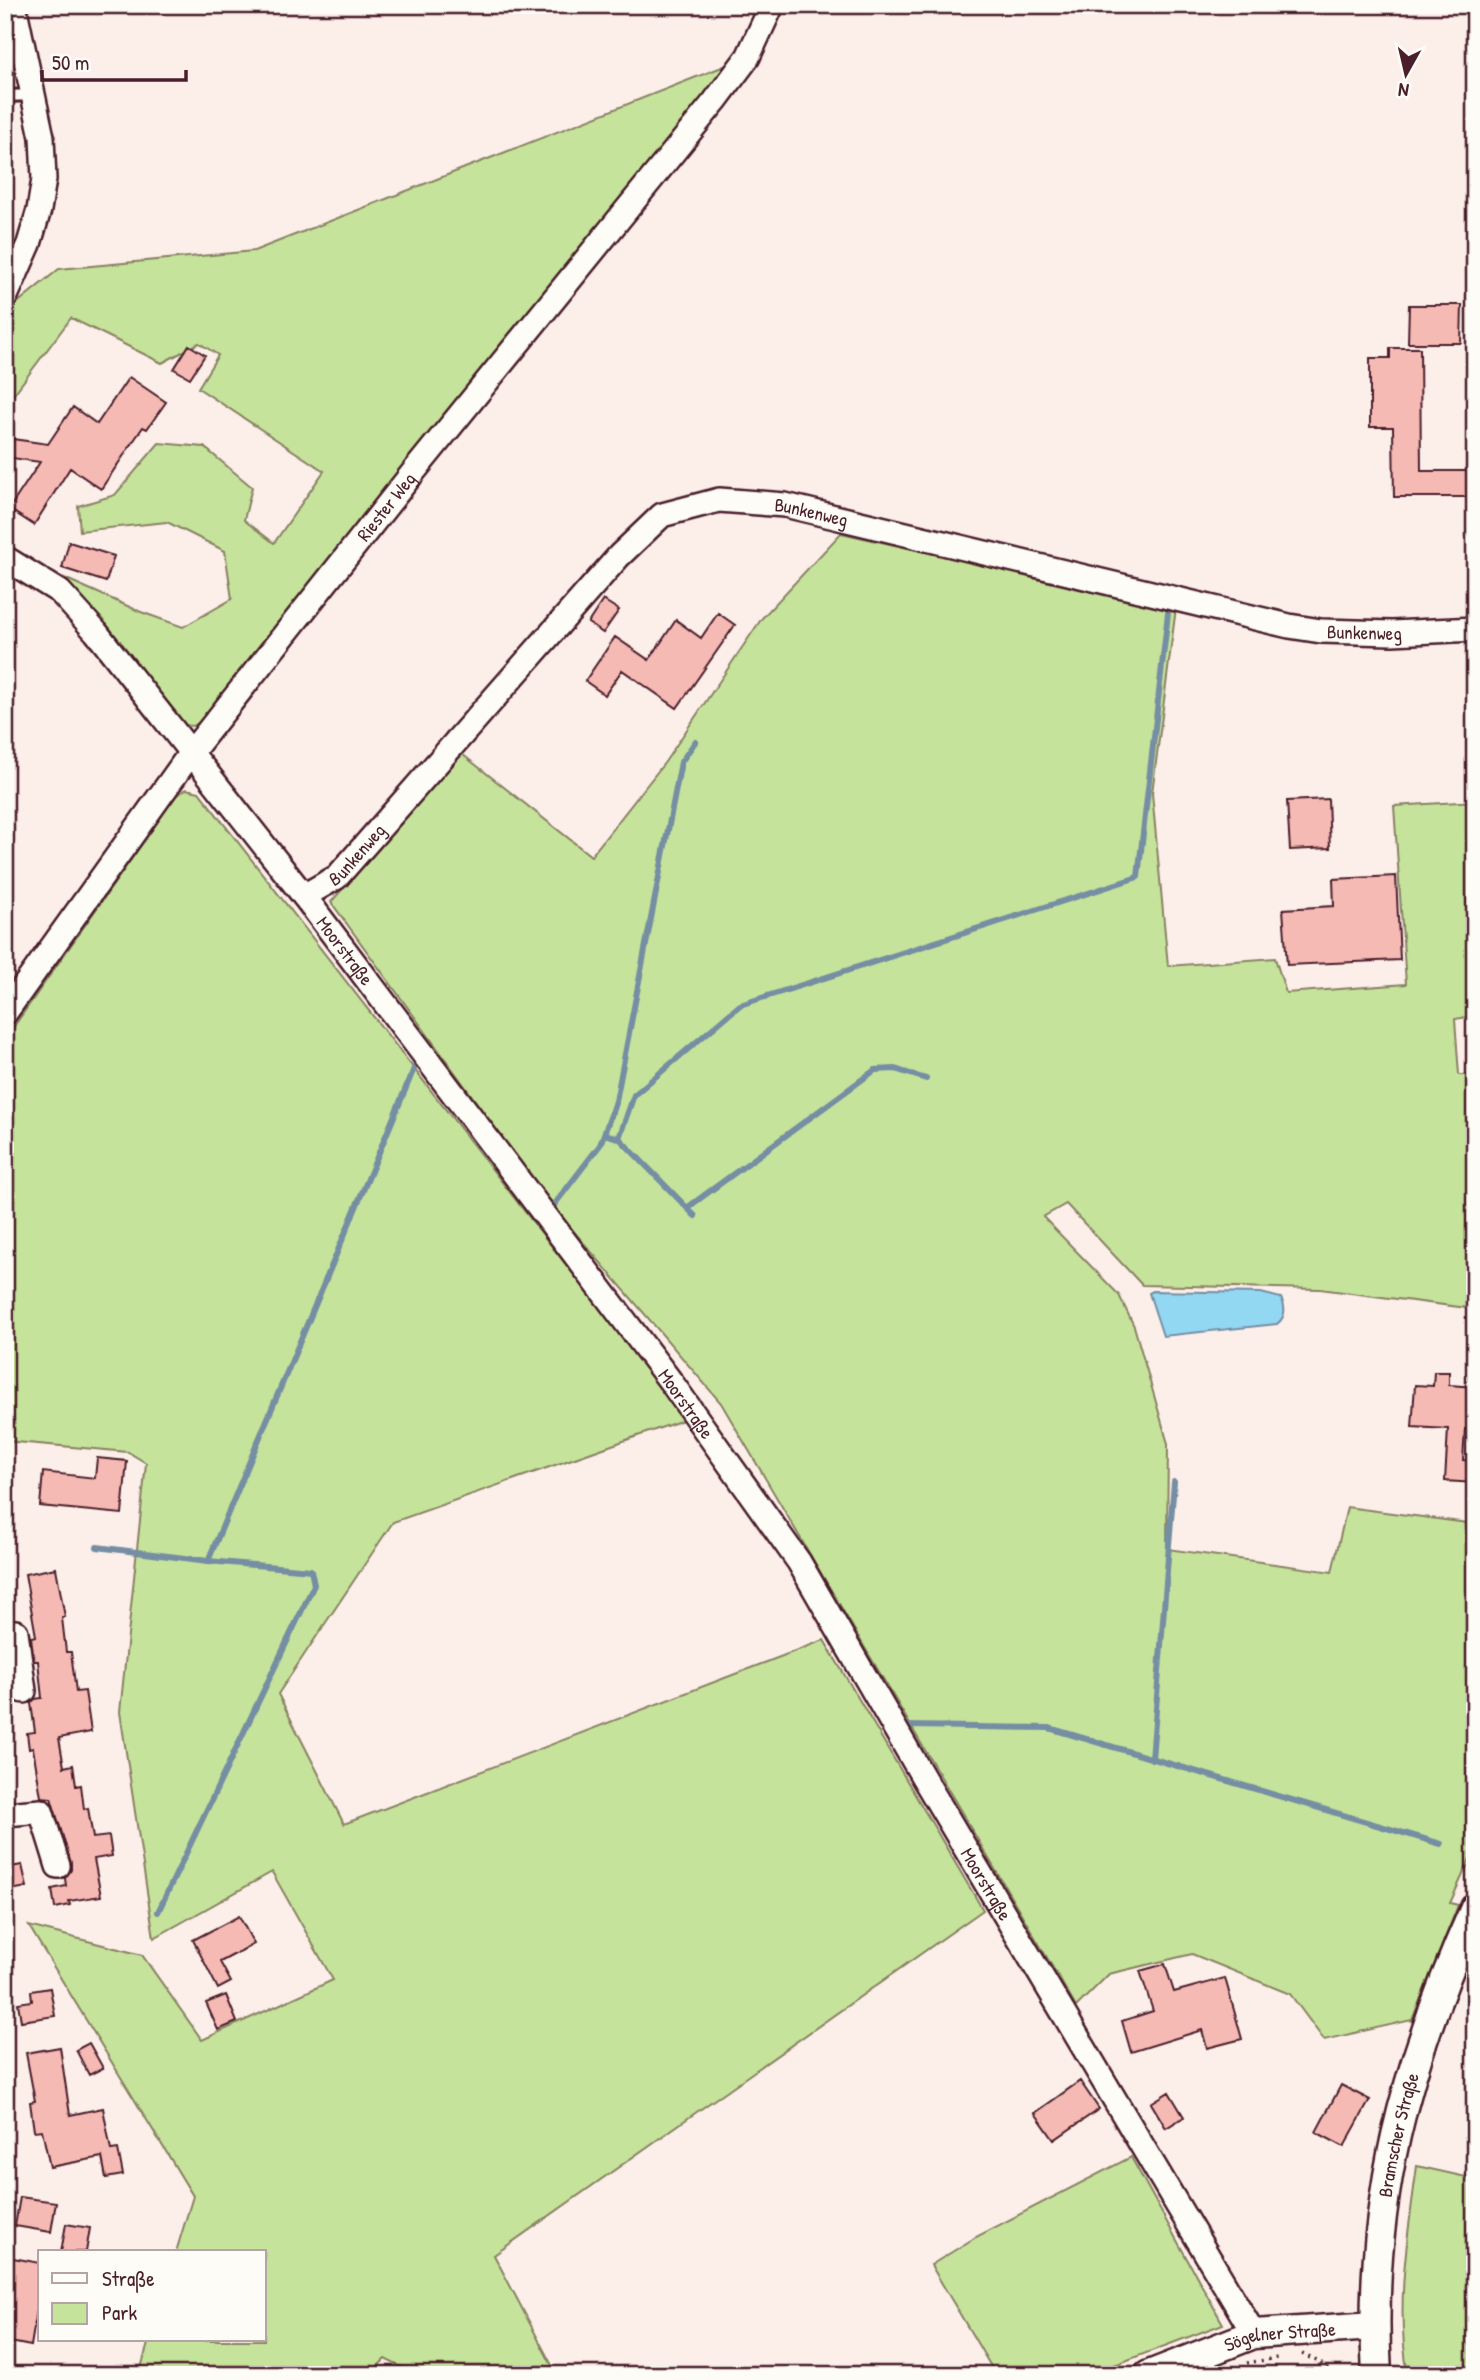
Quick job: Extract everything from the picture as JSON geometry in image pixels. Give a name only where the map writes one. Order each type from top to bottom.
[{"type":"street","points":[[5,298],[29,244],[44,179],[42,137],[14,5]]},
{"type":"street","name":"Riester Weg","points":[[5,1013],[190,754],[415,470],[715,101],[748,57],[772,5]]},
{"type":"street","name":"Bunkenweg","points":[[304,897],[337,877],[619,556],[663,515],[719,500],[785,505],[1098,582],[1321,631],[1392,633],[1475,629]]},
{"type":"street","name":"Moorstraße","points":[[5,558],[46,583],[72,604],[304,897],[671,1382],[799,1562],[1256,2347]]},
{"type":"street","points":[[5,1633],[16,1632],[24,1691]]},
{"type":"street","points":[[5,1814],[40,1811],[58,1866]]},
{"type":"street","name":"Bramscher Straße","points":[[1377,2375],[1374,2326],[1379,2233],[1390,2157],[1422,2038],[1475,1908]]},
{"type":"street","name":"Sögelner Straße","points":[[1153,2374],[1256,2347],[1374,2326]]},
{"type":"lane","points":[[5,96],[34,95]]},
{"type":"path","points":[[1256,2347],[1280,2357]]},
{"type":"path","points":[[1290,2355],[1301,2354],[1319,2362],[1335,2375]]},
{"type":"green space","points":[[727,65],[711,94],[409,460],[200,722],[193,726],[184,725],[62,577],[141,612],[183,627],[232,599],[225,551],[167,522],[80,531],[78,506],[115,495],[159,443],[204,447],[252,487],[244,520],[274,543],[324,471],[198,388],[218,355],[199,343],[162,363],[71,318],[5,406],[5,328],[16,304],[59,269],[254,251]]},
{"type":"green space","points":[[841,533],[1176,608],[1152,793],[1168,966],[1275,958],[1286,993],[1406,984],[1394,806],[1475,801],[1475,1016],[1455,1019],[1459,1075],[1475,1075],[1475,1309],[1320,1289],[1142,1285],[1066,1204],[1043,1217],[1119,1295],[1134,1326],[1168,1444],[1167,1549],[1332,1572],[1347,1507],[1475,1524],[1475,1848],[1450,1903],[1458,1905],[1412,2020],[1324,2040],[1290,1994],[1192,1954],[1109,1974],[1076,2007],[721,1403],[552,1206],[331,902],[462,754],[591,856],[665,762],[762,618]]},
{"type":"green space","points":[[186,789],[199,792],[686,1419],[393,1522],[278,1694],[344,1824],[824,1640],[983,1910],[494,2255],[557,2375],[417,2375],[385,2359],[369,2375],[139,2375],[148,2342],[266,2342],[266,2250],[177,2250],[193,2196],[29,1926],[142,1955],[202,2040],[333,1980],[272,1872],[154,1938],[120,1712],[146,1463],[128,1452],[5,1441],[5,1039],[175,797]]},
{"type":"green space","points":[[1131,2157],[1223,2324],[1088,2375],[996,2375],[931,2265],[976,2237]]},
{"type":"green space","points":[[1417,2166],[1475,2179],[1475,2375],[1408,2375],[1404,2349],[1403,2296]]},
{"type":"water","points":[[1149,1293],[1261,1293],[1281,1298],[1284,1312],[1277,1324],[1163,1336]]},
{"type":"building","points":[[1409,305],[1462,305],[1461,343],[1408,343]]},
{"type":"building","points":[[189,345],[205,355],[190,378],[174,369]]},
{"type":"building","points":[[1390,348],[1420,348],[1421,471],[1475,471],[1475,497],[1394,497],[1393,427],[1370,427],[1370,358],[1390,358]]},
{"type":"building","points":[[129,377],[166,402],[147,429],[143,427],[101,489],[70,468],[34,525],[9,509],[40,462],[5,457],[5,438],[48,444],[73,407],[97,424]]},
{"type":"building","points":[[69,542],[114,556],[106,582],[62,568]]},
{"type":"building","points":[[603,600],[619,610],[603,633],[588,623]]},
{"type":"building","points":[[718,613],[735,625],[677,708],[622,670],[605,695],[585,681],[615,637],[649,660],[676,620],[701,638]]},
{"type":"building","points":[[1328,799],[1330,848],[1290,850],[1287,801]]},
{"type":"building","points":[[1396,876],[1400,960],[1287,965],[1283,909],[1334,906],[1333,879]]},
{"type":"building","points":[[1434,1372],[1449,1372],[1449,1385],[1475,1387],[1475,1429],[1465,1429],[1463,1460],[1475,1461],[1475,1483],[1445,1481],[1448,1429],[1412,1427],[1415,1385],[1433,1386]]},
{"type":"building","points":[[97,1458],[127,1461],[122,1514],[40,1506],[43,1472],[95,1478]]},
{"type":"building","points":[[56,1568],[65,1617],[62,1618],[66,1652],[71,1652],[76,1692],[85,1691],[91,1732],[59,1738],[64,1767],[73,1765],[76,1786],[81,1785],[84,1809],[88,1808],[93,1838],[109,1836],[112,1856],[94,1859],[101,1896],[69,1901],[70,1905],[55,1908],[52,1889],[66,1886],[65,1878],[71,1870],[71,1863],[51,1798],[41,1797],[33,1748],[29,1749],[27,1733],[35,1732],[31,1703],[42,1698],[38,1661],[34,1661],[31,1637],[36,1636],[25,1574]]},
{"type":"building","points":[[22,1865],[27,1887],[5,1891],[5,1868]]},
{"type":"building","points":[[239,1916],[254,1944],[220,1962],[231,1982],[218,1989],[193,1940]]},
{"type":"building","points":[[1165,1964],[1174,1992],[1225,1978],[1242,2039],[1207,2048],[1202,2030],[1131,2052],[1122,2021],[1153,2011],[1140,1971]]},
{"type":"building","points":[[50,1988],[55,2016],[21,2021],[18,2003],[32,2001],[31,1991]]},
{"type":"building","points":[[226,1995],[237,2022],[218,2030],[206,2003]]},
{"type":"building","points":[[89,2043],[103,2068],[89,2075],[76,2050]]},
{"type":"building","points":[[60,2047],[70,2115],[103,2108],[111,2150],[118,2149],[123,2175],[106,2178],[102,2157],[50,2167],[42,2130],[34,2131],[30,2102],[35,2101],[26,2053]]},
{"type":"building","points":[[1080,2081],[1099,2109],[1054,2140],[1035,2113]]},
{"type":"building","points":[[1341,2085],[1370,2100],[1344,2147],[1316,2132]]},
{"type":"building","points":[[1169,2092],[1184,2117],[1166,2128],[1151,2103]]},
{"type":"building","points":[[20,2197],[56,2202],[51,2232],[15,2226]]},
{"type":"building","points":[[66,2224],[90,2228],[86,2250],[61,2250]]},
{"type":"building","points":[[8,2257],[38,2263],[38,2303],[31,2346],[5,2341],[5,2271]]},
{"type":"waterway","points":[[604,1134],[619,1138],[634,1095],[740,1005],[1138,877],[1168,613]]},
{"type":"waterway","points":[[551,1209],[600,1145],[616,1101],[681,762],[695,742]]},
{"type":"waterway","points":[[208,1561],[418,1059]]},
{"type":"waterway","points":[[687,1208],[875,1070],[895,1069],[926,1079]]},
{"type":"waterway","points":[[619,1138],[695,1216]]},
{"type":"waterway","points":[[1152,1759],[1174,1482]]},
{"type":"waterway","points":[[97,1547],[311,1570],[314,1585],[158,1912]]},
{"type":"waterway","points":[[907,1726],[1049,1728],[1441,1844]]}]
